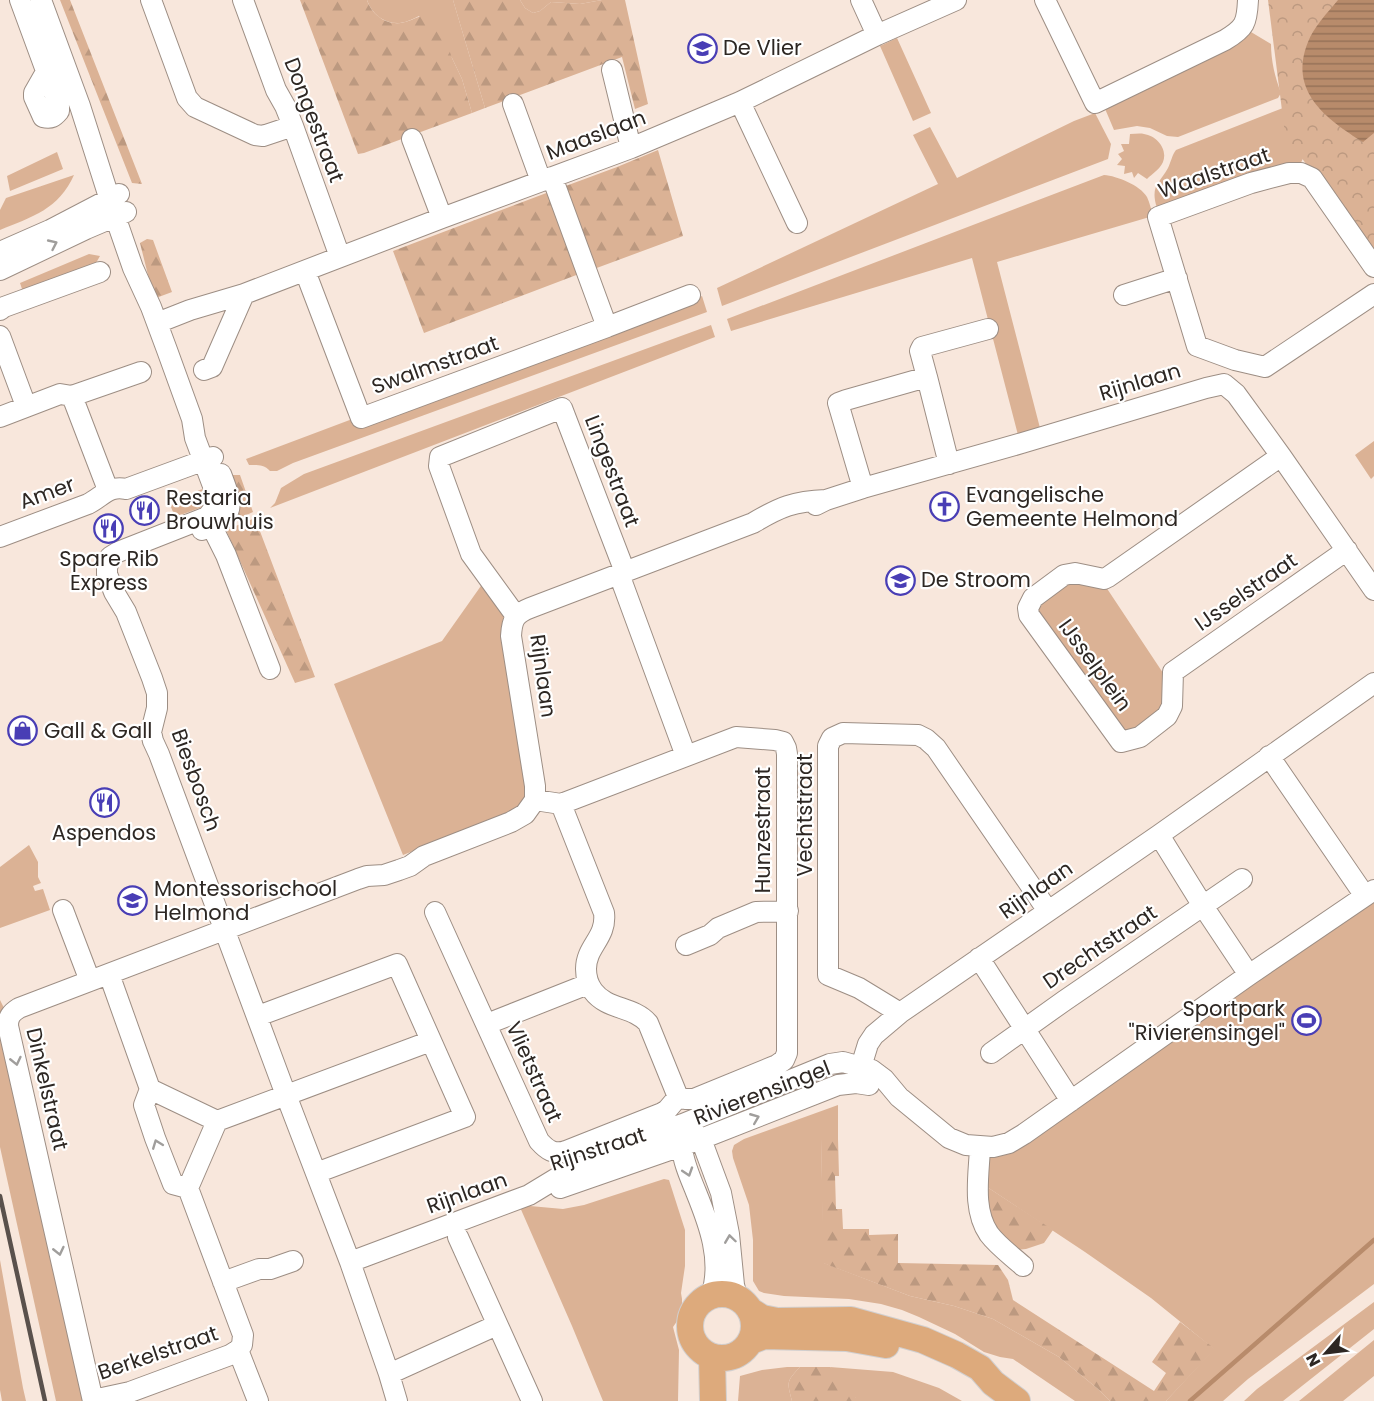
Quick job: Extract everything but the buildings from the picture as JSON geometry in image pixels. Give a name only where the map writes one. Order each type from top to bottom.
[{"type":"main road","points":[[744,1304],[755,1326],[751,1341],[746,1348],[740,1354],[722,1357],[703,1352],[691,1336],[692,1317],[703,1300],[711,1296],[728,1295],[744,1304],[762,1318],[777,1321],[851,1320],[923,1340],[980,1368],[993,1383],[1017,1401]]},
{"type":"main road","points":[[751,1341],[764,1336],[848,1338],[894,1346],[918,1353],[952,1366],[974,1378],[993,1383]]},
{"type":"main road","points":[[713,1401],[722,1357]]},
{"type":"main road","points":[[722,1357],[728,1401]]},
{"type":"street","points":[[20,0],[46,72]]},
{"type":"street","points":[[41,0],[118,205],[134,268],[192,419],[195,438],[208,459],[216,494],[216,502],[209,522],[226,555],[270,669]]},
{"type":"street","points":[[151,0],[187,98],[195,107],[255,135],[263,136],[293,126]]},
{"type":"street","name":"Dongestraat","points":[[243,0],[276,90],[293,126],[340,257]]},
{"type":"street","points":[[861,0],[877,35]]},
{"type":"street","name":"Maaslaan","points":[[156,322],[244,294],[632,148],[740,102],[877,35],[956,0]]},
{"type":"street","points":[[1045,0],[1095,103],[1238,32],[1245,25],[1248,0]]},
{"type":"street","points":[[612,70],[632,148]]},
{"type":"street","points":[[740,102],[797,223]]},
{"type":"street","points":[[513,104],[547,179],[607,327]]},
{"type":"street","points":[[412,139],[442,218]]},
{"type":"street","name":"Waalstraat","points":[[1374,267],[1312,178],[1301,173],[1289,173],[1251,183],[1158,217],[1197,346],[1234,360],[1265,367],[1374,294]]},
{"type":"street","points":[[0,252],[50,230],[118,205]]},
{"type":"street","points":[[0,270],[118,205]]},
{"type":"street","name":"Swalmstraat","points":[[305,271],[361,418],[690,295]]},
{"type":"street","points":[[0,310],[100,272]]},
{"type":"street","points":[[1124,295],[1177,278]]},
{"type":"street","points":[[204,370],[212,367],[244,294]]},
{"type":"street","points":[[949,464],[920,351],[922,347],[988,329]]},
{"type":"street","points":[[0,336],[26,406]]},
{"type":"street","points":[[1234,360],[1224,384],[1236,394],[1374,590]]},
{"type":"street","points":[[0,417],[60,394],[72,396],[141,372]]},
{"type":"street","points":[[863,488],[838,403],[927,377]]},
{"type":"street","name":"Rijnlaan","points":[[535,800],[535,786],[511,636],[516,616],[531,608],[753,523],[795,514],[826,500],[863,488],[1224,384]]},
{"type":"street","name":"Amer","points":[[72,396],[108,490]]},
{"type":"street","name":"Lingestraat","points":[[516,616],[471,554],[439,466],[440,456],[562,408],[622,573]]},
{"type":"street","name":"IJsselplein","points":[[1173,672],[1172,706],[1167,716],[1140,737],[1121,742],[1029,615],[1028,608],[1033,598],[1065,575],[1075,573],[1104,579],[1281,456]]},
{"type":"street","name":"Amer","points":[[0,537],[88,504],[108,490],[119,487],[126,489],[208,459]]},
{"type":"street","name":"Biesbosch","points":[[209,522],[133,556],[123,563],[118,573],[126,612],[157,693],[157,708],[151,732],[153,741],[225,930]]},
{"type":"street","name":"IJsselstraat","points":[[1173,672],[1347,550]]},
{"type":"street","points":[[622,573],[686,756]]},
{"type":"street","name":"Rijnlaan","points":[[859,1075],[868,1044],[874,1035],[900,1013],[1160,835],[1374,683]]},
{"type":"street","name":"Vechtstraat","points":[[900,1013],[859,988],[828,975],[828,746],[832,738],[843,733],[918,735],[926,739],[936,748],[1048,911]]},
{"type":"street","name":"Hunzestraat","points":[[535,800],[561,804],[736,737],[775,740],[783,742],[786,748],[787,1053],[784,1060],[777,1065],[694,1099],[686,1100],[678,1097]]},
{"type":"street","points":[[1269,756],[1370,893]]},
{"type":"street","points":[[397,1401],[350,1262],[225,930],[367,876],[384,875],[410,866],[424,856],[511,822],[525,814],[535,800]]},
{"type":"street","points":[[561,804],[604,913],[605,922],[601,936],[590,950],[586,960],[588,984],[604,1002],[632,1011],[648,1023],[678,1097]]},
{"type":"street","points":[[1160,835],[1203,906],[1249,975]]},
{"type":"street","name":"Drechtstraat","points":[[991,1053],[1242,879]]},
{"type":"street","name":"Rivierensingel","points":[[682,1146],[872,1070],[899,1097],[949,1138],[966,1145],[980,1147],[1009,1143],[1370,893]]},
{"type":"street","name":"Berkelstraat","points":[[63,910],[100,978],[150,1089],[144,1105],[155,1138],[173,1184],[188,1188],[243,1335],[242,1344],[230,1355],[130,1392],[93,1401]]},
{"type":"street","name":"Hunzestraat","points":[[686,945],[756,912],[788,911]]},
{"type":"street","name":"Vlietstraat","points":[[435,912],[539,1141],[549,1151],[560,1153],[566,1151],[662,1113],[678,1097]]},
{"type":"street","name":"Dinkelstraat","points":[[93,1401],[8,1020],[11,1012],[18,1008],[225,930]]},
{"type":"street","points":[[979,958],[1071,1101]]},
{"type":"street","points":[[258,1016],[397,964],[465,1117],[316,1173]]},
{"type":"street","points":[[487,1024],[588,984]]},
{"type":"street","points":[[150,1089],[217,1121],[430,1041]]},
{"type":"street","name":"Rivierensingel","points":[[683,1124],[830,1064],[843,1062],[859,1075]]},
{"type":"street","points":[[188,1188],[217,1121]]},
{"type":"street","name":"Rijnlaan","points":[[350,1262],[528,1195],[557,1178],[644,1138],[683,1124]]},
{"type":"street","name":"Rivierensingel","points":[[683,1124],[701,1139],[721,1193],[729,1234],[734,1285],[744,1304]]},
{"type":"street","name":"Rivierensingel","points":[[683,1124],[682,1146],[687,1171],[707,1219],[716,1263],[715,1285],[711,1296]]},
{"type":"street","name":"Rijnstraat","points":[[528,1195],[561,1188],[682,1146]]},
{"type":"street","points":[[980,1147],[977,1196],[981,1215],[989,1233],[1023,1266]]},
{"type":"street","points":[[458,1237],[532,1401]]},
{"type":"street","points":[[224,1282],[259,1269],[270,1269],[292,1261]]},
{"type":"street","points":[[389,1374],[497,1324]]},
{"type":"street","name":"Berkelstraat","points":[[238,1350],[258,1401]]},
{"type":"green space","points":[[60,0],[70,0],[142,184],[132,183]]},
{"type":"green space","points":[[300,0],[367,0],[377,15],[393,23],[434,14],[462,79],[472,113],[358,154]]},
{"type":"green space","points":[[367,0],[453,0],[485,108],[472,113],[462,79],[452,58],[419,16],[403,23],[389,22],[376,14]]},
{"type":"green space","points":[[453,0],[520,0],[525,8],[533,13],[540,11],[551,2],[580,4],[602,0],[625,0],[648,104],[635,109],[622,57],[485,108]]},
{"type":"green space","points":[[520,0],[602,0],[580,4],[551,2],[540,11],[533,13],[525,8]]},
{"type":"green space","points":[[1268,0],[1374,0],[1374,261],[1285,134]]},
{"type":"green space","points":[[1246,29],[1271,44],[1274,69],[1281,93],[1278,98],[1178,137],[1167,136],[1150,128],[1137,126],[1114,130],[1103,104]]},
{"type":"green space","points":[[897,38],[931,113],[913,121],[880,46]]},
{"type":"green space","points":[[1283,108],[1311,141],[1299,167],[1157,208],[1155,190],[1176,150]]},
{"type":"green space","points":[[1095,113],[1111,144],[1108,159],[722,306],[717,288],[938,184],[913,135],[930,127],[957,178]]},
{"type":"green space","points":[[1130,134],[1149,135],[1163,148],[1163,162],[1147,179],[1138,173],[1134,178],[1132,172],[1124,174],[1125,166],[1117,165],[1122,159],[1118,154],[1124,151],[1121,144],[1129,144]]},
{"type":"green space","points":[[658,150],[683,236],[594,269],[563,187]]},
{"type":"green space","points":[[57,152],[63,169],[10,191],[7,176]]},
{"type":"green space","points":[[74,175],[68,187],[52,204],[34,216],[0,230],[0,210],[6,198]]},
{"type":"green space","points":[[1104,175],[1121,179],[1144,193],[1153,216],[997,262],[1040,428],[1018,435],[972,258],[731,331],[727,319]]},
{"type":"green space","points":[[549,192],[579,274],[424,333],[393,251]]},
{"type":"green space","points":[[147,239],[153,240],[172,292],[156,298],[152,291],[140,243]]},
{"type":"green space","points":[[89,254],[100,256],[96,263],[23,292],[20,283]]},
{"type":"green space","points":[[702,296],[707,312],[293,463],[277,471],[270,471],[260,465],[249,465],[246,459],[355,418],[684,305]]},
{"type":"green space","points":[[711,325],[715,337],[270,508],[275,503],[281,488],[304,474]]},
{"type":"green space","points":[[1374,441],[1374,476],[1371,479],[1355,455]]},
{"type":"green space","points":[[232,475],[240,475],[253,512],[229,523]]},
{"type":"green space","points":[[205,488],[207,496],[205,506],[175,517],[169,502]]},
{"type":"green space","points":[[255,518],[315,677],[295,683],[226,530]]},
{"type":"green space","points":[[1073,579],[1104,584],[1167,679],[1161,714],[1125,738],[1034,606]]},
{"type":"green space","points":[[483,583],[504,615],[505,637],[530,792],[518,810],[403,855],[334,684],[442,641]]},
{"type":"green space","points":[[29,845],[38,862],[38,877],[41,883],[33,886],[35,891],[43,889],[50,910],[0,928],[0,867]]},
{"type":"green space","points":[[1374,899],[1374,1284],[1248,1379],[1223,1401],[1166,1401],[1214,1349],[1151,1298],[981,1183],[982,1155]]},
{"type":"green space","points":[[0,1000],[5,1010],[84,1401],[56,1401],[0,1147]]},
{"type":"green space","points":[[838,1105],[838,1139],[821,1139],[824,1263],[910,1296],[954,1306],[993,1319],[1059,1357],[1110,1401],[1075,1401],[1013,1359],[984,1352],[955,1334],[902,1310],[849,1299],[784,1296],[759,1291],[753,1281],[753,1240],[749,1205],[733,1158],[734,1145],[744,1139]]},
{"type":"green space","points":[[821,1139],[838,1139],[839,1176],[835,1176],[836,1209],[842,1209],[843,1229],[869,1229],[869,1235],[898,1234],[898,1263],[998,1265],[1008,1280],[1013,1300],[1154,1391],[1166,1373],[1152,1362],[1180,1322],[1215,1349],[1166,1401],[1110,1401],[1059,1357],[993,1319],[954,1306],[910,1296],[823,1263]]},
{"type":"green space","points":[[664,1179],[669,1180],[685,1230],[682,1314],[673,1327],[679,1350],[678,1401],[603,1401],[519,1205],[563,1209],[584,1205]]},
{"type":"green space","points":[[981,1183],[1053,1230],[1044,1243],[1026,1249],[1007,1251],[999,1244]]},
{"type":"green space","points":[[0,1260],[26,1401],[2,1401],[0,1390]]},
{"type":"green space","points":[[1374,1302],[1374,1329],[1283,1401],[1244,1401],[1257,1389]]},
{"type":"green space","points":[[1374,1340],[1374,1376],[1343,1401],[1299,1401]]},
{"type":"green space","points":[[787,1367],[800,1367],[789,1382],[792,1401],[738,1401],[740,1376]]},
{"type":"green space","points":[[800,1367],[830,1367],[852,1383],[856,1401],[792,1401],[789,1382]]},
{"type":"green space","points":[[830,1367],[893,1372],[939,1388],[962,1401],[856,1401],[856,1398]]},
{"type":"shaded area","points":[[1338,0],[1374,0],[1374,133],[1363,142],[1336,124],[1314,102],[1303,75],[1303,59],[1310,37]]},
{"type":"waterway","points":[[1190,1401],[1374,1240]]},
{"type":"railway","points":[[0,1196],[45,1401]]},
{"type":"place","name":"De Vlier","points":[[702,48]]},
{"type":"place","name":"Evangelische Gemeente Helmond","points":[[945,507]]},
{"type":"place","name":"Restaria Brouwhuis","points":[[145,510]]},
{"type":"place","name":"Spare Rib Express","points":[[109,528]]},
{"type":"place","name":"De Stroom","points":[[900,580]]},
{"type":"place","name":"Gall & Gall","points":[[23,731]]},
{"type":"place","name":"Aspendos","points":[[104,802]]},
{"type":"place","name":"Montessorischool Helmond","points":[[133,901]]},
{"type":"place","name":"Sportpark \"Rivierensingel\"","points":[[1306,1021]]}]
